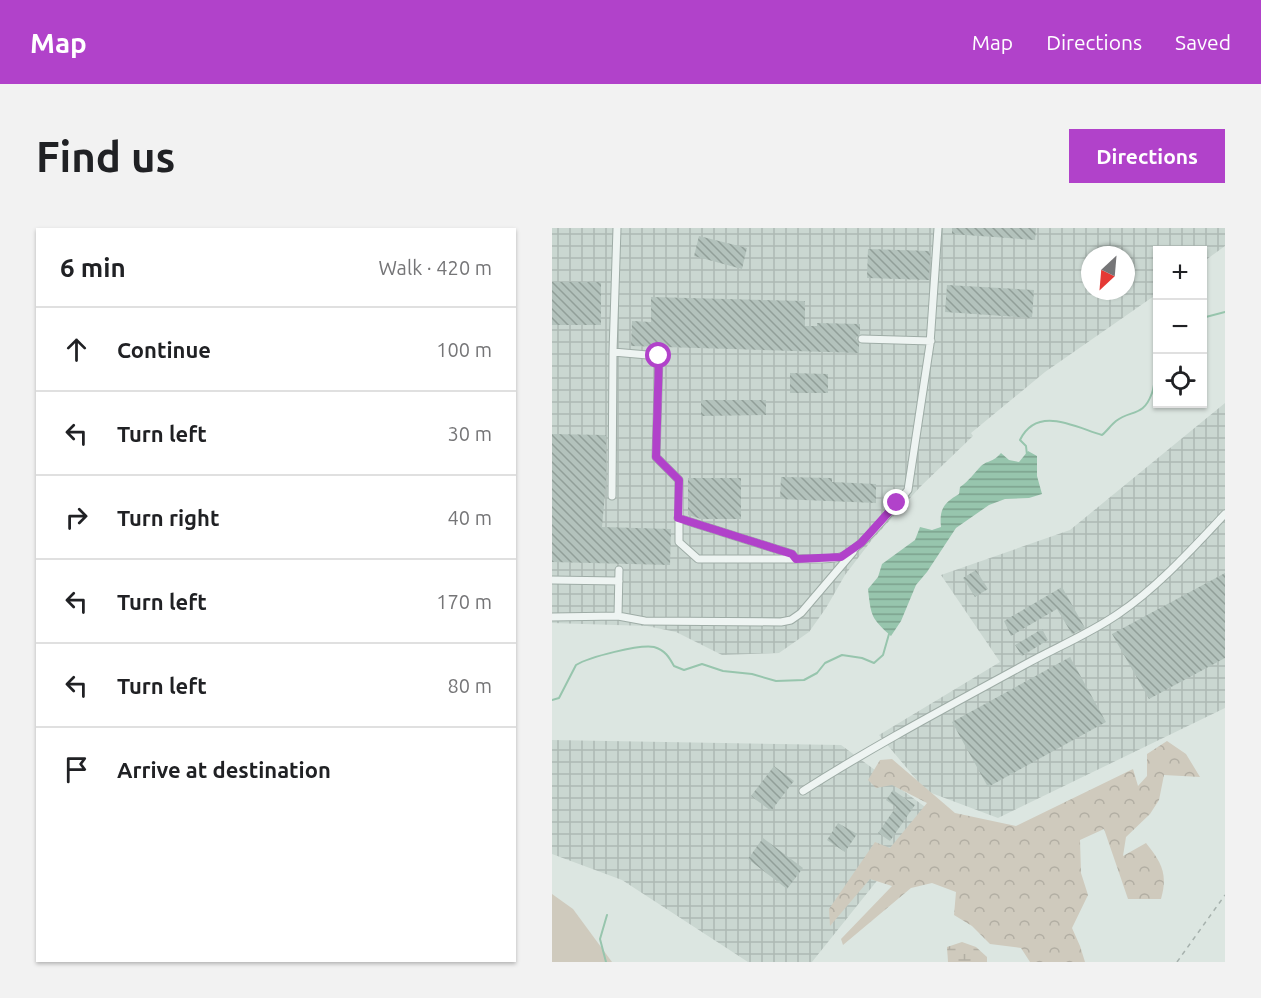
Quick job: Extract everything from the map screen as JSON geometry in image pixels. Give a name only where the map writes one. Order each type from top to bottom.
[{"type":"lane","points":[[612,496],[617,228]]},
{"type":"lane","points":[[552,617],[618,616],[645,621],[758,623],[791,620],[801,613],[908,490],[930,341],[938,228]]},
{"type":"lane","points":[[862,339],[930,341]]},
{"type":"lane","points":[[613,351],[659,356],[656,457],[679,480],[680,542],[698,559],[841,557],[861,543]]},
{"type":"lane","points":[[803,791],[916,724],[1040,656],[1094,630],[1121,613],[1186,554],[1225,514]]},
{"type":"lane","points":[[678,518],[792,554],[796,559]]},
{"type":"lane","points":[[618,616],[619,570]]},
{"type":"lane","points":[[552,580],[619,581]]},
{"type":"path","points":[[1177,962],[1225,895]]},
{"type":"shaded area","points":[[552,228],[1225,228],[1225,246],[1207,259],[1207,246],[1153,246],[1153,297],[1045,372],[971,433],[973,436],[921,486],[871,541],[845,575],[809,632],[779,653],[722,655],[676,632],[647,626],[552,623]]},
{"type":"shaded area","points":[[1225,403],[1225,708],[998,818],[926,791],[879,735],[1000,662],[941,575],[1070,530]]},
{"type":"shaded area","points":[[1028,451],[1037,456],[1037,476],[1042,494],[1029,498],[1005,499],[989,505],[956,528],[916,585],[901,621],[891,636],[873,616],[869,598],[868,589],[878,577],[882,564],[915,540],[920,527],[932,530],[941,527],[944,507],[959,494],[960,487],[981,466],[1001,453],[1009,460],[1019,462]]},
{"type":"shaded area","points":[[552,740],[841,745],[932,812],[812,962],[748,962],[622,880],[552,854]]},
{"type":"green space","points":[[1167,741],[1186,754],[1200,777],[1164,775],[1159,800],[1150,814],[1126,837],[1123,856],[1146,843],[1160,863],[1164,876],[1161,899],[1128,899],[1104,829],[1080,840],[1081,873],[1088,895],[1072,928],[1085,962],[1030,962],[1021,948],[990,944],[972,926],[954,915],[956,892],[932,883],[911,888],[843,945],[841,939],[892,886],[870,879],[830,926],[829,909],[875,842],[890,848],[927,803],[892,785],[876,788],[868,780],[880,760],[892,759],[955,813],[1016,826],[1133,769],[1138,786],[1147,776],[1147,754]]},
{"type":"green space","points":[[552,894],[573,909],[612,962],[552,962]]},
{"type":"green space","points":[[962,942],[976,947],[987,957],[987,962],[948,962],[947,947]]},
{"type":"building","points":[[952,228],[1036,228],[1035,240],[952,234]]},
{"type":"building","points":[[699,236],[747,248],[742,269],[694,256]]},
{"type":"building","points":[[868,249],[930,251],[929,280],[867,278]]},
{"type":"building","points":[[552,282],[601,282],[601,325],[552,325]]},
{"type":"building","points":[[947,285],[1034,290],[1032,318],[945,312]]},
{"type":"building","points":[[651,297],[805,301],[805,326],[817,326],[817,323],[860,324],[860,334],[856,338],[859,353],[631,346],[632,321],[651,322]]},
{"type":"building","points":[[790,373],[828,374],[828,393],[790,393]]},
{"type":"building","points":[[701,400],[766,400],[766,415],[701,416]]},
{"type":"building","points":[[552,434],[606,435],[606,482],[602,527],[671,529],[670,565],[552,562]]},
{"type":"building","points":[[781,477],[832,478],[832,482],[876,484],[876,503],[780,499]]},
{"type":"building","points":[[688,478],[741,478],[741,519],[701,519],[688,515]]},
{"type":"building","points":[[976,570],[988,589],[975,597],[963,578]]},
{"type":"building","points":[[1225,573],[1225,658],[1149,699],[1112,634]]},
{"type":"building","points":[[1062,587],[1085,628],[1072,634],[1057,609],[1011,636],[1004,621]]},
{"type":"building","points":[[1042,629],[1048,640],[1022,656],[1015,645]]},
{"type":"building","points":[[1070,657],[1106,722],[988,787],[952,722]]},
{"type":"building","points":[[774,766],[794,781],[771,811],[751,796]]},
{"type":"building","points":[[893,790],[915,805],[890,841],[878,833],[896,807],[886,800]]},
{"type":"building","points":[[838,823],[857,834],[845,852],[827,840]]},
{"type":"building","points":[[763,838],[803,868],[787,889],[748,859]]},
{"type":"waterway","points":[[1207,317],[1225,312]]},
{"type":"waterway","points":[[1027,455],[1026,446],[1020,440],[1027,429],[1036,423],[1057,421],[1102,435],[1121,417],[1141,410],[1153,389]]},
{"type":"waterway","points":[[552,700],[559,698],[576,665],[592,658],[627,649],[658,648],[666,654],[674,666],[684,670],[702,664],[723,671],[752,674],[776,681],[804,680],[817,673],[825,663],[842,655],[862,658],[874,663],[883,655],[889,634]]},
{"type":"waterway","points":[[606,962],[600,939],[607,915]]},
{"type":"route","points":[[659,356],[656,457],[679,480],[678,518],[792,554],[796,559],[841,557],[861,543],[897,503]]}]
